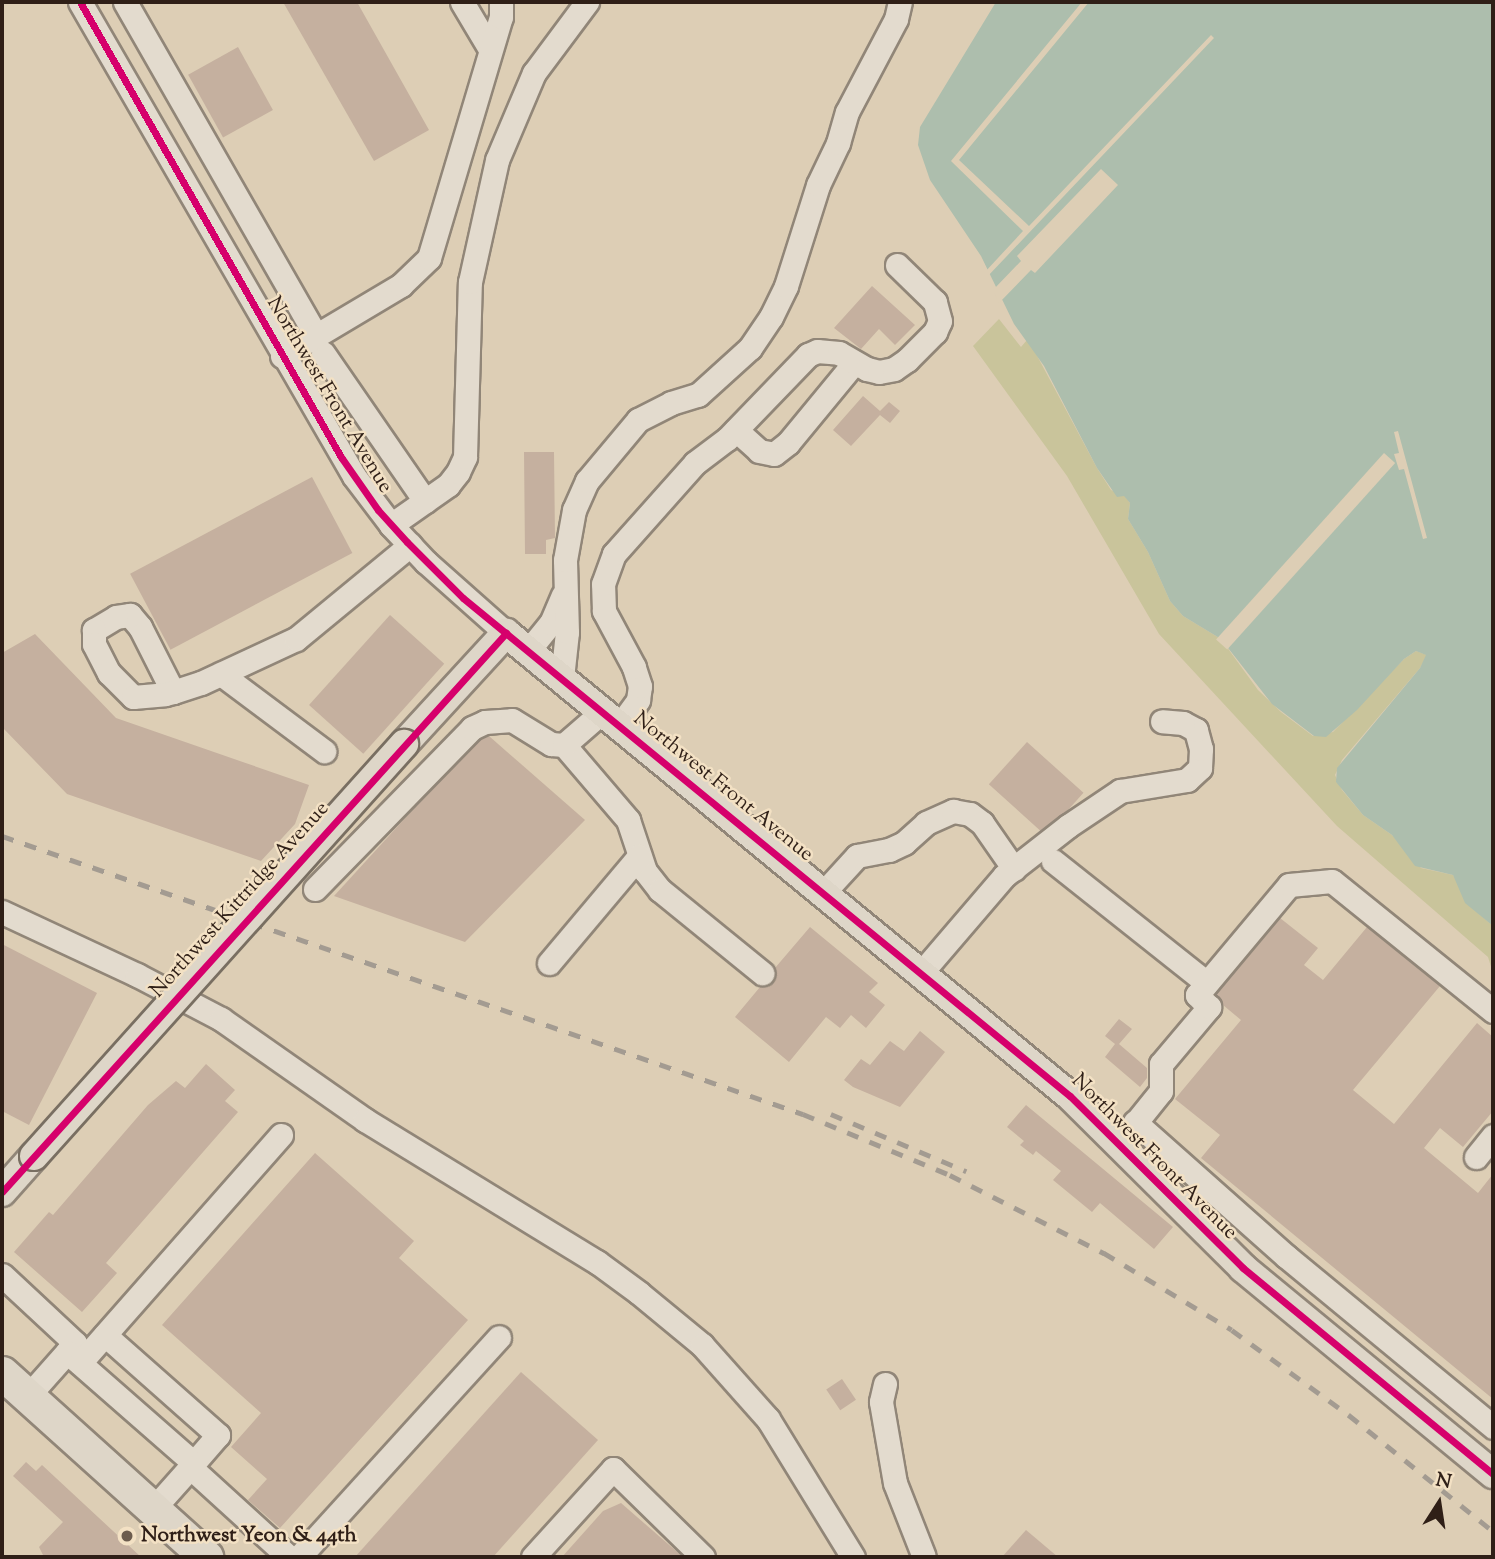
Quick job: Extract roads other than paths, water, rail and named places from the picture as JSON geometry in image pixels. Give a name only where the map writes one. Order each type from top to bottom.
[{"type":"highway","points":[[2,1373],[206,1557]]},
{"type":"main road","name":"Northwest Front Avenue","points":[[506,633],[1070,1096],[1128,1132],[1179,1206],[1252,1276],[1493,1474]]},
{"type":"main road","name":"Northwest Kittridge Avenue","points":[[2,1192],[506,633]]},
{"type":"street","name":"Northwest Front Avenue","points":[[80,2],[305,396],[354,476],[391,525],[410,545],[463,598],[506,633]]},
{"type":"street","points":[[125,2],[323,338],[425,501]]},
{"type":"street","points":[[462,2],[490,49]]},
{"type":"street","points":[[282,355],[323,338],[413,277],[429,258],[501,17],[501,2]]},
{"type":"street","points":[[391,525],[447,485],[458,472],[465,457],[470,282],[497,160],[534,73],[587,2]]},
{"type":"street","points":[[562,678],[567,632],[565,560],[573,510],[586,481],[606,454],[638,420],[671,403],[698,395],[724,374],[750,348],[771,317],[786,286],[818,185],[838,143],[847,112],[896,19],[900,2]]},
{"type":"street","points":[[315,889],[472,728],[485,722],[512,720],[551,744],[564,745],[638,701],[640,686],[634,667],[604,611],[603,584],[609,564],[622,544],[695,463],[736,430],[808,355],[826,351],[839,353],[853,363],[879,372],[894,369],[907,360],[935,332],[940,321],[935,302],[897,265]]},
{"type":"street","points":[[305,396],[316,382],[323,338]]},
{"type":"street","points":[[736,430],[759,452],[774,453],[782,449],[853,363]]},
{"type":"street","points":[[173,692],[221,674],[296,639],[410,545]]},
{"type":"street","points":[[528,651],[556,614],[565,584]]},
{"type":"street","points":[[221,674],[324,751]]},
{"type":"street","points":[[921,973],[1014,869],[1120,791],[1187,780],[1200,768],[1201,749],[1196,730],[1183,723],[1162,721]]},
{"type":"street","points":[[564,745],[628,820],[645,871],[660,890],[762,973]]},
{"type":"street","points":[[824,892],[857,856],[896,847],[938,816],[953,811],[970,814],[982,822],[1014,869]]},
{"type":"street","points":[[549,963],[639,856]]},
{"type":"street","points":[[1053,861],[1207,983]]},
{"type":"street","points":[[1493,1011],[1332,881],[1289,885],[1197,995],[1209,1007],[1161,1064],[1161,1091],[1128,1132],[1278,1249],[1493,1427]]},
{"type":"street","points":[[2,912],[136,975],[221,1019],[365,1120],[597,1262],[639,1293],[702,1345],[768,1419],[853,1557]]},
{"type":"street","points":[[28,1396],[105,1335],[281,1135]]},
{"type":"street","points":[[1476,1157],[1493,1136]]},
{"type":"street","points":[[1252,1276],[1278,1249]]},
{"type":"street","points":[[2,1275],[75,1343],[74,1358]]},
{"type":"street","points":[[105,1335],[218,1435],[153,1509]]},
{"type":"street","points":[[299,1557],[499,1337]]},
{"type":"street","points":[[74,1358],[289,1557]]},
{"type":"street","points":[[885,1384],[881,1402],[895,1483],[924,1557]]},
{"type":"street","points":[[533,1557],[613,1469],[702,1557]]},
{"type":"railway","points":[[2,836],[803,1114],[950,1175],[1104,1253],[1232,1330],[1349,1415],[1493,1531]]},
{"type":"railway","points":[[831,1114],[966,1171]]},
{"type":"place","name":"Northwest Yeon & 44th","points":[[127,1536]]}]
